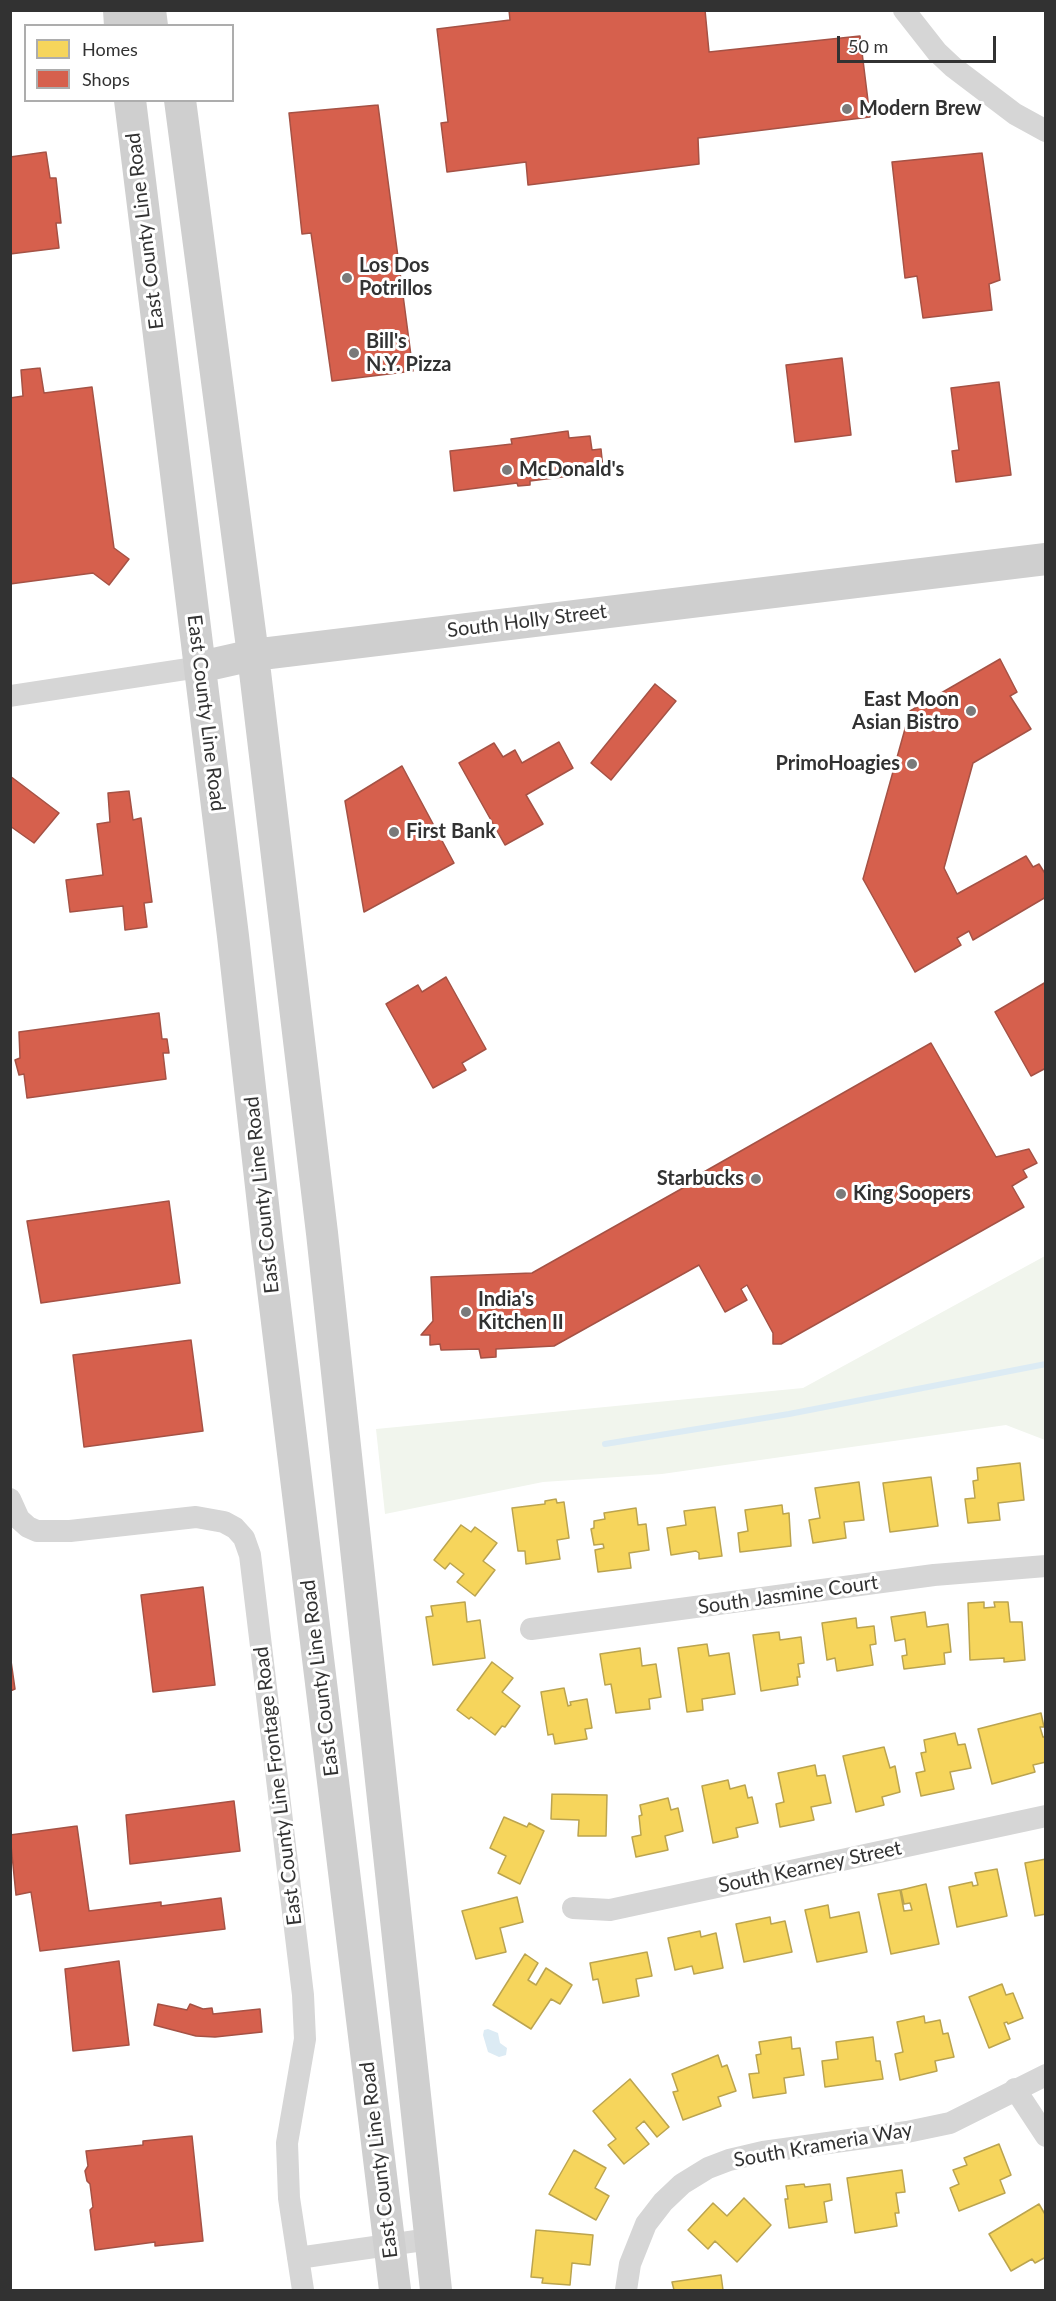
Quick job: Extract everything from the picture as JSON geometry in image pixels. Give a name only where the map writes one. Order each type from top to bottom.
[{"type":"main road","name":"East County Line Road","points":[[130,102],[232,925],[268,1252],[395,2290]]},
{"type":"main road","name":"East County Line Road","points":[[180,102],[253,655],[323,1245],[436,2290]]},
{"type":"main road","name":"South Holly Street","points":[[200,667],[253,655],[1046,559]]},
{"type":"street","points":[[904,10],[937,52],[953,67],[1015,114],[1046,131]]},
{"type":"street","name":"South Holly Street","points":[[10,696],[200,667]]},
{"type":"street","name":"East County Line Frontage Road","points":[[10,1499],[19,1519],[37,1531],[70,1532],[196,1517],[224,1522],[235,1528],[244,1538],[250,1555],[303,1995],[305,2039],[286,2142],[289,2198],[303,2290]]},
{"type":"street","name":"South Jasmine Court","points":[[531,1629],[934,1575],[1046,1566]]},
{"type":"street","name":"South Kearney Street","points":[[573,1908],[610,1910],[1046,1816]]},
{"type":"street","name":"South Krameria Way","points":[[626,2290],[630,2264],[646,2224],[663,2202],[682,2184],[708,2168],[763,2151],[907,2132],[950,2123],[1046,2075]]},
{"type":"street","points":[[1015,2089],[1046,2136]]},
{"type":"street","points":[[298,2258],[430,2239]]},
{"type":"shaded area","points":[[1045,1256],[1045,1440],[1006,1425],[662,1474],[543,1482],[385,1514],[376,1429],[803,1388]]},
{"type":"shaded area","points":[[488,2029],[498,2033],[500,2043],[507,2048],[506,2055],[499,2057],[488,2052],[483,2035],[484,2030]]},
{"type":"building: Homes","points":[[1020,1463],[1024,1500],[998,1503],[1000,1520],[968,1523],[965,1499],[975,1498],[973,1481],[978,1480],[977,1468]]},
{"type":"building: Homes","points":[[931,1477],[938,1526],[890,1532],[883,1483]]},
{"type":"building: Homes","points":[[859,1482],[864,1520],[844,1522],[846,1538],[813,1543],[809,1520],[820,1518],[815,1488]]},
{"type":"building: Homes","points":[[556,1499],[557,1503],[564,1502],[569,1538],[557,1540],[560,1559],[526,1564],[525,1551],[518,1551],[512,1508],[545,1504],[545,1501]]},
{"type":"building: Homes","points":[[782,1505],[783,1514],[789,1513],[791,1546],[740,1552],[738,1533],[748,1531],[745,1510]]},
{"type":"building: Homes","points":[[715,1507],[722,1556],[699,1559],[699,1553],[696,1551],[671,1555],[667,1528],[686,1525],[684,1511]]},
{"type":"building: Homes","points":[[636,1508],[638,1525],[646,1524],[649,1550],[629,1553],[631,1568],[598,1572],[595,1550],[604,1548],[603,1544],[594,1545],[591,1529],[594,1528],[594,1521],[605,1519],[604,1513]]},
{"type":"building: Homes","points":[[461,1525],[471,1532],[475,1527],[497,1543],[483,1561],[495,1570],[475,1596],[457,1582],[464,1574],[450,1563],[445,1569],[434,1560]]},
{"type":"building: Homes","points":[[465,1602],[467,1622],[480,1620],[485,1658],[433,1665],[426,1617],[433,1616],[431,1606]]},
{"type":"building: Homes","points":[[984,1602],[984,1608],[995,1607],[994,1602],[1008,1602],[1010,1622],[1022,1622],[1025,1660],[1004,1662],[1004,1658],[970,1660],[968,1603]]},
{"type":"building: Homes","points":[[925,1612],[927,1627],[948,1624],[951,1652],[944,1653],[945,1664],[904,1669],[902,1656],[907,1655],[905,1639],[895,1641],[891,1617]]},
{"type":"building: Homes","points":[[856,1618],[857,1628],[874,1626],[876,1644],[870,1645],[873,1665],[837,1671],[835,1658],[827,1660],[822,1623]]},
{"type":"building: Homes","points":[[779,1632],[780,1640],[801,1637],[804,1663],[798,1664],[800,1677],[797,1677],[798,1685],[761,1691],[753,1635]]},
{"type":"building: Homes","points":[[707,1644],[709,1656],[729,1653],[735,1694],[702,1699],[703,1710],[687,1712],[678,1648]]},
{"type":"building: Homes","points":[[640,1648],[642,1666],[656,1664],[661,1697],[649,1699],[650,1709],[616,1713],[611,1684],[605,1685],[600,1654]]},
{"type":"building: Homes","points":[[492,1662],[513,1678],[502,1692],[520,1706],[505,1727],[502,1726],[495,1735],[471,1717],[469,1719],[457,1710]]},
{"type":"building: Homes","points":[[564,1688],[568,1706],[571,1705],[570,1702],[587,1699],[592,1728],[585,1729],[587,1739],[555,1744],[553,1734],[548,1735],[541,1692]]},
{"type":"building: Homes","points":[[1041,1713],[1044,1727],[1040,1727],[1043,1737],[1046,1737],[1046,1762],[1033,1765],[1035,1772],[992,1784],[978,1729]]},
{"type":"building: Homes","points":[[955,1733],[958,1745],[965,1744],[971,1768],[950,1772],[954,1789],[921,1796],[916,1773],[925,1771],[921,1753],[926,1752],[924,1740]]},
{"type":"building: Homes","points":[[884,1747],[890,1768],[895,1766],[900,1792],[882,1797],[884,1805],[856,1812],[843,1756]]},
{"type":"building: Homes","points":[[815,1765],[817,1776],[825,1775],[831,1803],[811,1807],[814,1820],[780,1827],[776,1804],[784,1802],[778,1773]]},
{"type":"building: Homes","points":[[728,1780],[730,1789],[745,1785],[748,1798],[752,1797],[758,1823],[736,1828],[738,1837],[713,1843],[702,1786]]},
{"type":"building: Homes","points":[[552,1794],[607,1795],[606,1836],[578,1836],[579,1820],[551,1819]]},
{"type":"building: Homes","points":[[668,1798],[671,1810],[678,1808],[683,1831],[665,1836],[668,1850],[636,1857],[632,1837],[641,1835],[640,1805]]},
{"type":"building: Homes","points":[[504,1817],[527,1827],[529,1823],[544,1831],[520,1884],[498,1873],[506,1856],[490,1848]]},
{"type":"building: Homes","points":[[1046,1859],[1046,1914],[1035,1916],[1025,1863]]},
{"type":"building: Homes","points":[[997,1869],[1007,1916],[957,1927],[949,1887],[972,1882],[973,1886],[978,1885],[975,1873]]},
{"type":"building: Homes","points":[[926,1884],[939,1944],[891,1954],[878,1894],[900,1890],[904,1911],[912,1910],[910,1903],[904,1904],[901,1890]]},
{"type":"building: Homes","points":[[517,1897],[523,1922],[500,1928],[506,1952],[476,1959],[462,1911]]},
{"type":"building: Homes","points":[[828,1905],[830,1918],[859,1912],[867,1952],[817,1962],[805,1910]]},
{"type":"building: Homes","points":[[770,1917],[771,1924],[785,1921],[792,1952],[744,1962],[736,1924]]},
{"type":"building: Homes","points":[[700,1931],[701,1937],[716,1933],[723,1968],[694,1974],[692,1966],[675,1970],[668,1938]]},
{"type":"building: Homes","points":[[647,1952],[652,1976],[636,1979],[639,1996],[603,2003],[598,1979],[593,1980],[590,1963]]},
{"type":"building: Homes","points":[[525,1954],[538,1963],[528,1980],[536,1985],[546,1968],[572,1985],[560,2004],[551,1999],[531,2029],[493,2005]]},
{"type":"building: Homes","points":[[1002,1984],[1006,1995],[1013,1993],[1023,2018],[1008,2024],[1004,2023],[1010,2039],[989,2048],[969,1997]]},
{"type":"building: Homes","points":[[924,2016],[925,2023],[940,2020],[943,2034],[948,2033],[954,2057],[935,2061],[937,2071],[900,2080],[895,2054],[903,2052],[897,2022]]},
{"type":"building: Homes","points":[[791,2037],[792,2049],[800,2048],[804,2075],[784,2078],[786,2093],[753,2098],[749,2074],[759,2073],[756,2055],[761,2054],[759,2042]]},
{"type":"building: Homes","points":[[873,2037],[876,2061],[880,2061],[883,2079],[825,2087],[822,2061],[838,2059],[836,2042]]},
{"type":"building: Homes","points":[[718,2055],[722,2067],[727,2065],[736,2091],[718,2097],[721,2106],[683,2120],[673,2092],[678,2091],[672,2074]]},
{"type":"building: Homes","points":[[630,2079],[669,2127],[657,2137],[644,2121],[636,2128],[649,2144],[624,2164],[608,2145],[616,2139],[593,2111]]},
{"type":"building: Homes","points":[[999,2144],[1011,2175],[1000,2180],[1005,2193],[959,2211],[950,2188],[959,2184],[953,2170],[967,2165],[964,2158]]},
{"type":"building: Homes","points":[[574,2150],[606,2168],[595,2188],[609,2196],[596,2220],[549,2194]]},
{"type":"building: Homes","points":[[902,2170],[905,2192],[896,2193],[899,2213],[895,2213],[897,2226],[855,2233],[847,2178]]},
{"type":"building: Homes","points":[[804,2184],[805,2187],[830,2184],[832,2200],[824,2202],[827,2222],[789,2228],[785,2199],[788,2199],[786,2186]]},
{"type":"building: Homes","points":[[744,2198],[771,2225],[737,2262],[715,2241],[708,2249],[688,2230],[713,2203],[727,2216]]},
{"type":"building: Homes","points":[[1039,2204],[1046,2216],[1046,2257],[1035,2263],[1032,2259],[1011,2271],[989,2234]]},
{"type":"building: Homes","points":[[536,2230],[593,2235],[590,2265],[572,2263],[570,2285],[542,2283],[543,2278],[531,2277]]},
{"type":"building: Homes","points":[[721,2275],[723,2290],[674,2290],[672,2282]]},
{"type":"building: Shops","points":[[509,10],[705,10],[709,52],[860,36],[870,117],[698,138],[699,164],[528,185],[526,162],[447,172],[441,123],[448,122],[437,29],[510,20]]},
{"type":"building: Shops","points":[[378,105],[413,371],[332,381],[311,233],[302,234],[289,113]]},
{"type":"building: Shops","points":[[46,152],[50,178],[56,178],[61,223],[56,223],[59,248],[10,254],[10,157]]},
{"type":"building: Shops","points":[[982,153],[1000,280],[989,284],[992,310],[923,318],[917,276],[905,278],[892,162]]},
{"type":"building: Shops","points":[[842,358],[851,435],[795,442],[786,365]]},
{"type":"building: Shops","points":[[40,368],[44,393],[92,387],[114,548],[129,559],[109,585],[93,573],[10,584],[10,398],[23,396],[21,370]]},
{"type":"building: Shops","points":[[999,382],[1011,475],[956,482],[952,451],[959,450],[951,388]]},
{"type":"building: Shops","points":[[568,431],[569,438],[590,436],[592,450],[601,449],[603,469],[594,471],[594,473],[530,481],[530,485],[518,486],[517,483],[454,491],[450,451],[512,444],[511,439]]},
{"type":"building: Shops","points":[[1000,659],[1017,692],[1010,696],[1031,729],[973,763],[944,868],[957,894],[1026,856],[1033,867],[1039,864],[1046,875],[1046,897],[973,940],[969,931],[957,938],[961,945],[915,972],[863,879],[910,711]]},
{"type":"building: Shops","points":[[655,684],[676,701],[611,780],[591,763]]},
{"type":"building: Shops","points":[[559,742],[573,768],[526,795],[543,824],[505,845],[459,763],[494,743],[503,757],[515,750],[522,763]]},
{"type":"building: Shops","name":"First Bank","points":[[402,766],[454,863],[364,912],[345,801]]},
{"type":"building: Shops","points":[[10,776],[59,813],[34,843],[10,826]]},
{"type":"building: Shops","points":[[129,791],[133,820],[141,818],[152,902],[144,903],[147,927],[125,930],[123,906],[70,912],[66,880],[103,875],[97,824],[110,822],[108,793]]},
{"type":"building: Shops","points":[[446,977],[486,1049],[462,1063],[466,1070],[433,1088],[386,1004],[418,985],[422,992]]},
{"type":"building: Shops","points":[[1046,982],[1046,1068],[1031,1076],[995,1012]]},
{"type":"building: Shops","points":[[159,1013],[162,1039],[167,1039],[169,1053],[163,1053],[166,1079],[27,1098],[24,1074],[19,1075],[15,1060],[20,1058],[19,1032]]},
{"type":"building: Shops","points":[[931,1043],[996,1157],[1029,1149],[1037,1163],[1023,1170],[1027,1177],[1012,1186],[1024,1207],[781,1344],[773,1344],[773,1333],[747,1285],[741,1289],[747,1300],[725,1312],[699,1265],[554,1346],[496,1349],[496,1357],[481,1358],[479,1349],[441,1350],[440,1344],[430,1345],[430,1335],[421,1335],[433,1321],[431,1277],[532,1273],[690,1184],[688,1181]]},
{"type":"building: Shops","points":[[169,1201],[180,1283],[41,1303],[27,1221]]},
{"type":"building: Shops","points":[[191,1340],[203,1431],[84,1447],[73,1355]]},
{"type":"building: Shops","points":[[203,1587],[215,1685],[153,1692],[141,1595]]},
{"type":"building: Shops","points":[[10,1661],[15,1689],[10,1691]]},
{"type":"building: Shops","points":[[234,1801],[240,1851],[130,1864],[126,1815]]},
{"type":"building: Shops","points":[[77,1826],[89,1911],[161,1902],[161,1906],[221,1898],[225,1929],[40,1951],[31,1892],[16,1895],[10,1835]]},
{"type":"building: Shops","points":[[119,1961],[129,2045],[73,2051],[65,1969]]},
{"type":"building: Shops","points":[[158,2004],[187,2010],[190,2004],[203,2009],[212,2008],[213,2014],[260,2009],[262,2032],[215,2037],[196,2036],[154,2025]]},
{"type":"building: Shops","points":[[192,2136],[203,2241],[155,2246],[155,2242],[95,2250],[90,2210],[93,2207],[90,2184],[85,2171],[88,2166],[86,2151],[143,2145],[143,2141]]},
{"type":"waterway","points":[[605,1444],[789,1414],[1046,1364]]},
{"type":"place","name":"Modern Brew","points":[[847,109]]},
{"type":"place","name":"Los Dos Potrillos","points":[[347,278]]},
{"type":"place","name":"Bill's N.Y. Pizza","points":[[354,353]]},
{"type":"place","name":"McDonald's","points":[[507,470]]},
{"type":"place","name":"East Moon Asian Bistro","points":[[971,711]]},
{"type":"place","name":"PrimoHoagies","points":[[912,764]]},
{"type":"place","name":"First Bank","points":[[394,832]]},
{"type":"place","name":"Starbucks","points":[[756,1179]]},
{"type":"place","name":"King Soopers","points":[[841,1194]]},
{"type":"place","name":"India's Kitchen II","points":[[466,1312]]}]
